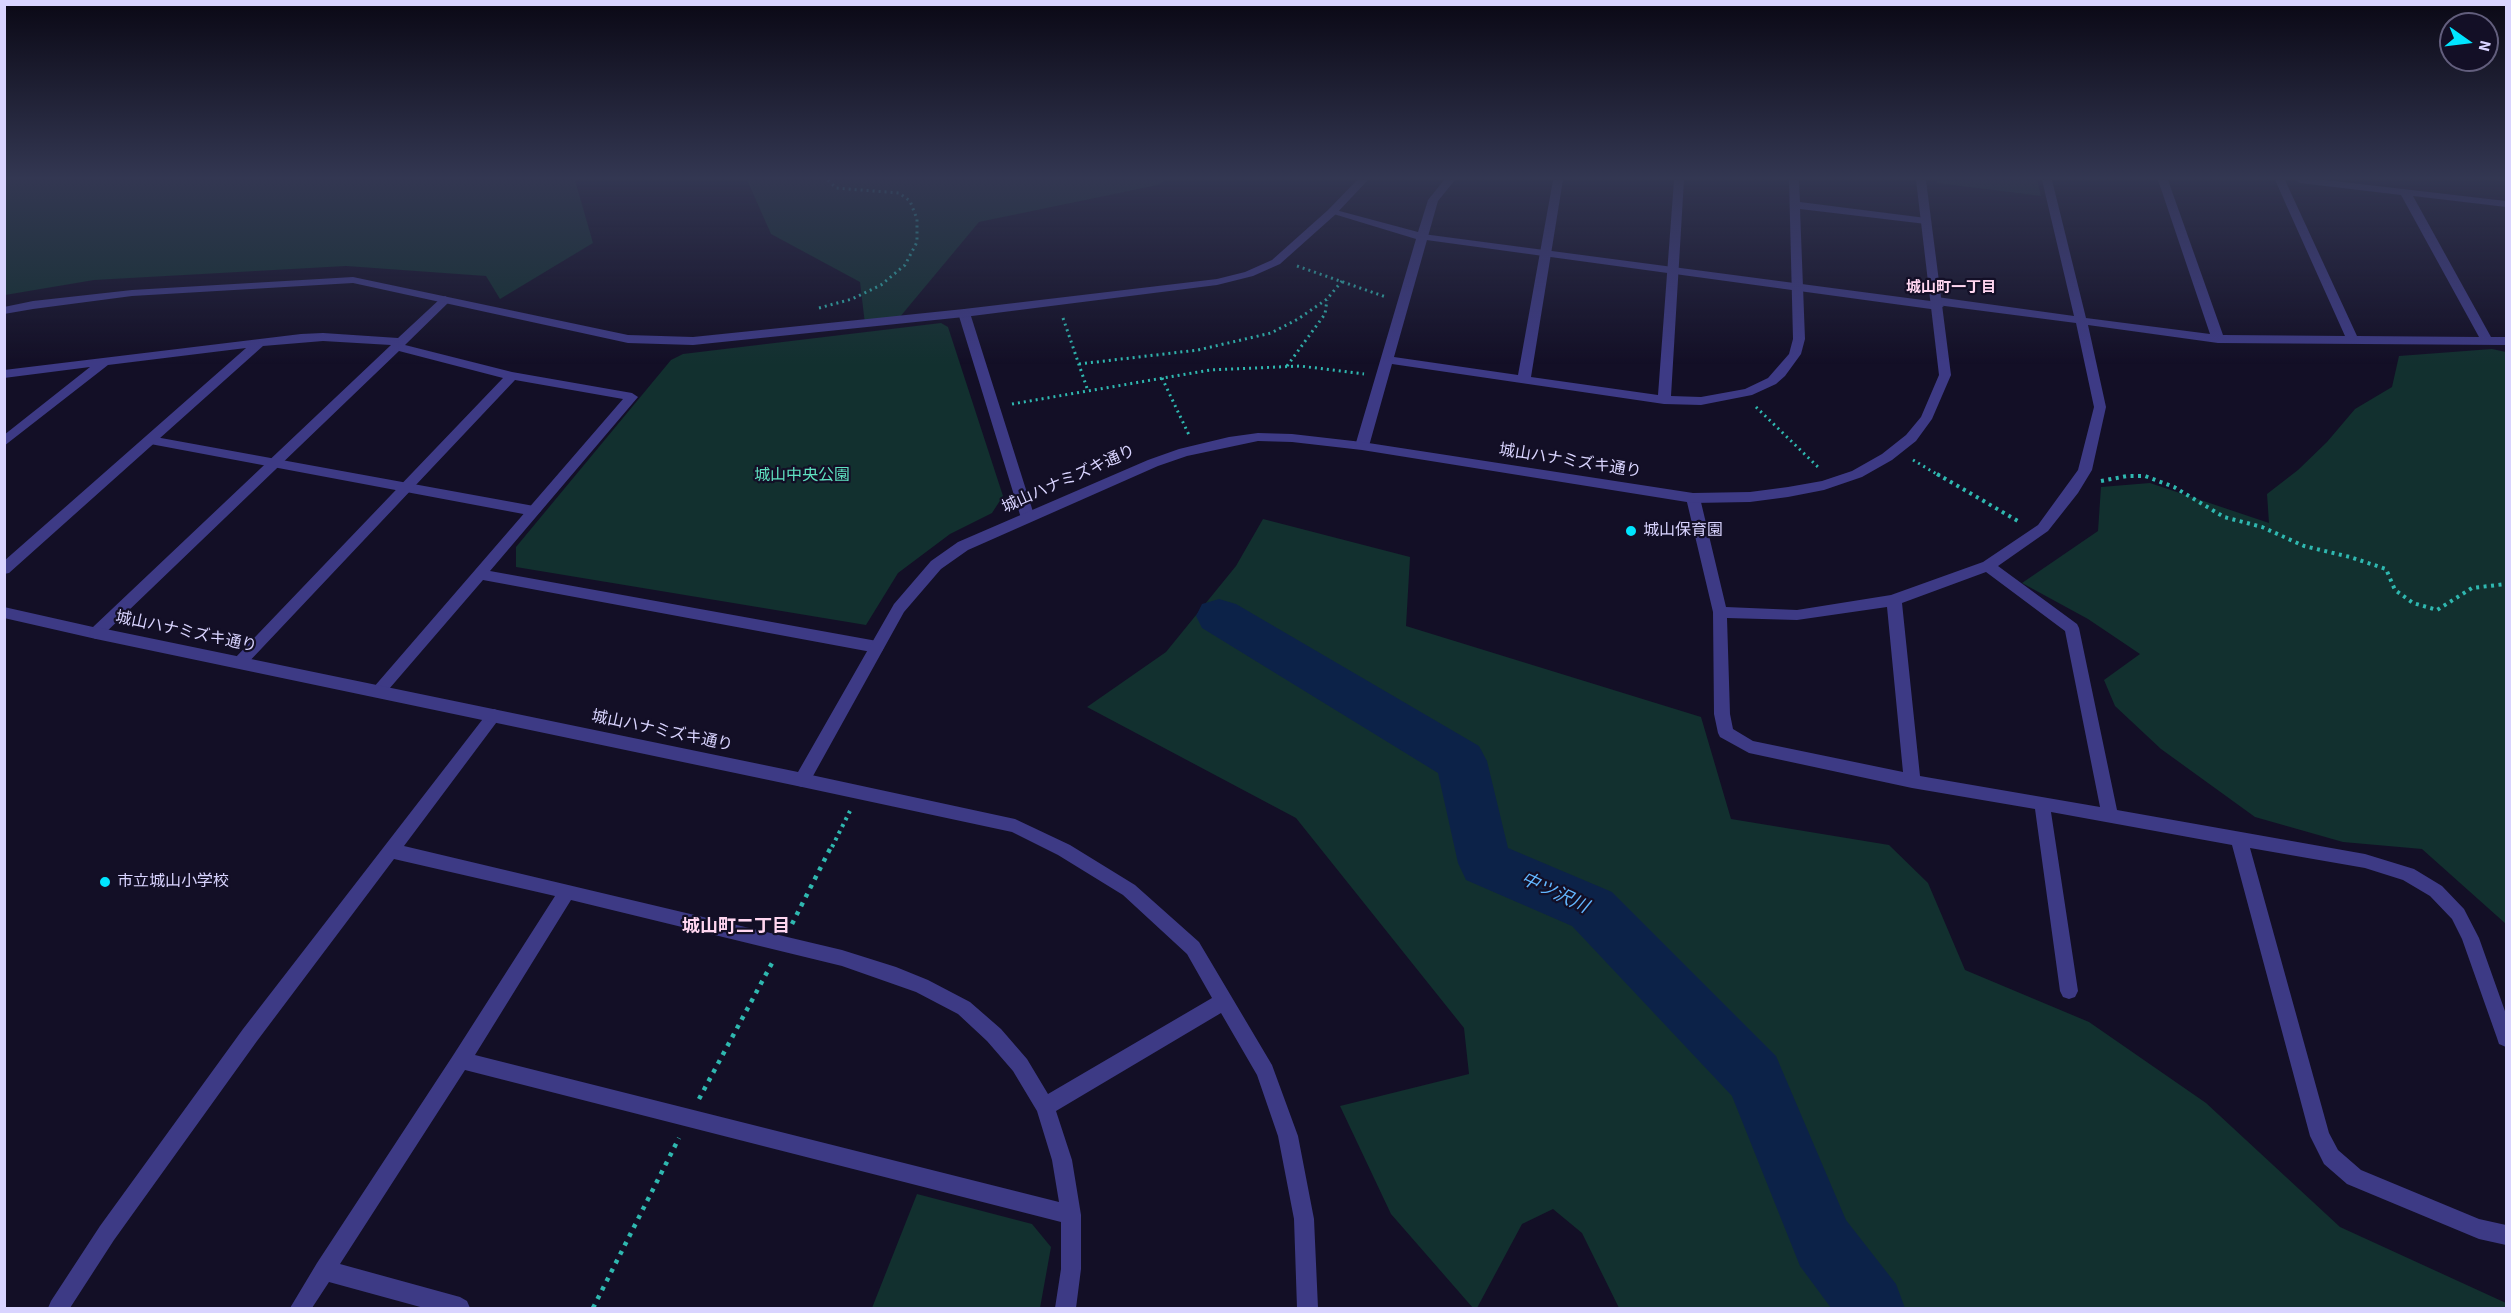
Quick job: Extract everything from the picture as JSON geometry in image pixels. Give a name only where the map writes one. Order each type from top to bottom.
[{"type":"street","points":[[4,311],[132,292],[353,280],[628,339],[693,341],[964,313],[1217,282],[1249,274],[1279,260],[1300,241]]},
{"type":"street","points":[[1362,447],[1422,241]]},
{"type":"street","points":[[1456,241],[1797,287],[2218,339],[2506,341]]},
{"type":"street","points":[[1524,380],[1548,241]]},
{"type":"street","points":[[1664,400],[1675,241]]},
{"type":"street","points":[[1388,360],[1664,400],[1701,401],[1742,394],[1772,381],[1789,364],[1795,354],[1799,339],[1795,241]]},
{"type":"street","name":"城山ハナミズキ通り","points":[[4,612],[802,780],[899,608],[936,565],[963,546],[1153,463],[1196,449],[1258,437],[1292,438],[1693,498],[1750,497],[1788,492],[1857,474],[1911,438],[1926,420],[1945,375],[1929,241]]},
{"type":"street","points":[[1720,612],[1797,615],[1894,600],[1988,566],[2049,521],[2079,479],[2092,447],[2100,407],[2097,385],[2062,241]]},
{"type":"street","points":[[2184,241],[2218,339]]},
{"type":"street","points":[[2308,241],[2353,340]]},
{"type":"street","points":[[2432,241],[2487,341]]},
{"type":"street","points":[[96,633],[445,300]]},
{"type":"street","points":[[964,313],[1028,518]]},
{"type":"street","points":[[4,374],[261,342],[322,337],[400,344],[512,376],[632,397],[378,692]]},
{"type":"street","points":[[4,569],[261,342]]},
{"type":"street","points":[[4,442],[107,360]]},
{"type":"street","points":[[240,663],[512,376]]},
{"type":"street","points":[[150,440],[534,511]]},
{"type":"street","points":[[1693,498],[1720,612],[1722,714],[1726,733],[1749,747],[1912,781],[2365,861],[2408,874],[2436,891],[2458,914],[2506,1038]]},
{"type":"street","points":[[1988,566],[2072,628],[2110,815]]},
{"type":"street","points":[[480,574],[877,647]]},
{"type":"street","points":[[1894,600],[1912,781]]},
{"type":"street","points":[[58,1308],[107,1233],[250,1035],[393,851],[494,715]]},
{"type":"street","points":[[802,780],[1015,826],[1064,850],[1129,890],[1193,948],[1264,1071],[1288,1136],[1304,1219],[1308,1308]]},
{"type":"street","points":[[2042,804],[2068,991]]},
{"type":"street","points":[[2239,838],[2320,1136],[2331,1156],[2354,1178],[2478,1229],[2506,1235]]},
{"type":"street","points":[[393,851],[783,943],[890,973],[922,986],[964,1008],[994,1035],[1020,1065],[1045,1107],[1062,1160],[1071,1215],[1071,1269],[1066,1308]]},
{"type":"street","points":[[300,1308],[461,1060],[567,891]]},
{"type":"street","points":[[1045,1107],[1224,1001]]},
{"type":"street","points":[[461,1060],[1071,1215]]},
{"type":"street","points":[[324,1270],[460,1308]]},
{"type":"path","points":[[817,309],[852,299],[881,285],[905,264],[917,241]]},
{"type":"path","points":[[1279,260],[1404,303]]},
{"type":"path","points":[[1079,364],[1198,350],[1271,333],[1298,320],[1327,299],[1342,281]]},
{"type":"path","points":[[1287,366],[1325,314],[1327,299]]},
{"type":"path","points":[[1057,302],[1088,391]]},
{"type":"path","points":[[994,407],[1210,370],[1287,366],[1383,376]]},
{"type":"path","points":[[1162,378],[1196,449]]},
{"type":"path","points":[[1742,394],[1833,482]]},
{"type":"path","points":[[1895,450],[2037,532]]},
{"type":"path","points":[[2079,479],[2098,482],[2127,476],[2145,476],[2174,487],[2224,517],[2262,527],[2304,546],[2350,557],[2386,569],[2395,590],[2413,603],[2437,610],[2472,588],[2506,584]]},
{"type":"path","points":[[593,1308],[689,1118],[860,793]]},
{"type":"green space","points":[[5,241],[593,243],[500,299],[486,276],[346,266],[94,280],[5,295]]},
{"type":"green space","points":[[784,241],[963,241],[894,324],[865,324],[860,282]]},
{"type":"green space","name":"城山中央公園","points":[[941,323],[948,327],[1003,496],[992,513],[950,534],[898,573],[866,625],[516,567],[516,547],[671,360],[683,354]]},
{"type":"green space","points":[[2492,349],[2506,352],[2506,924],[2422,849],[2343,842],[2255,817],[2161,749],[2115,706],[2104,680],[2140,654],[2088,619],[2022,583],[2098,531],[2101,487],[2150,483],[2269,523],[2267,494],[2298,470],[2327,442],[2355,409],[2392,387],[2399,356]]},
{"type":"green space","points":[[1263,519],[1410,557],[1406,626],[1701,717],[1731,819],[1889,845],[1928,883],[1965,970],[2089,1022],[2206,1103],[2340,1227],[2506,1303],[2506,1308],[1619,1308],[1582,1233],[1553,1209],[1522,1224],[1477,1308],[1473,1308],[1391,1214],[1340,1106],[1469,1074],[1464,1028],[1296,818],[1087,707],[1166,652],[1236,566]]},
{"type":"green space","points":[[917,1194],[1032,1224],[1051,1247],[1040,1308],[872,1308]]},
{"type":"waterway","name":"中ツ沢川","points":[[1219,616],[1461,761],[1485,863],[1592,909],[1755,1077],[1823,1243],[1872,1308]]},
{"type":"place","name":"城山保育園","points":[[1631,531]]},
{"type":"place","name":"市立城山小学校","points":[[105,882]]},
{"type":"district","name":"城山町一丁目","points":[[1951,289]]},
{"type":"district","name":"城山町二丁目","points":[[736,928]]}]
